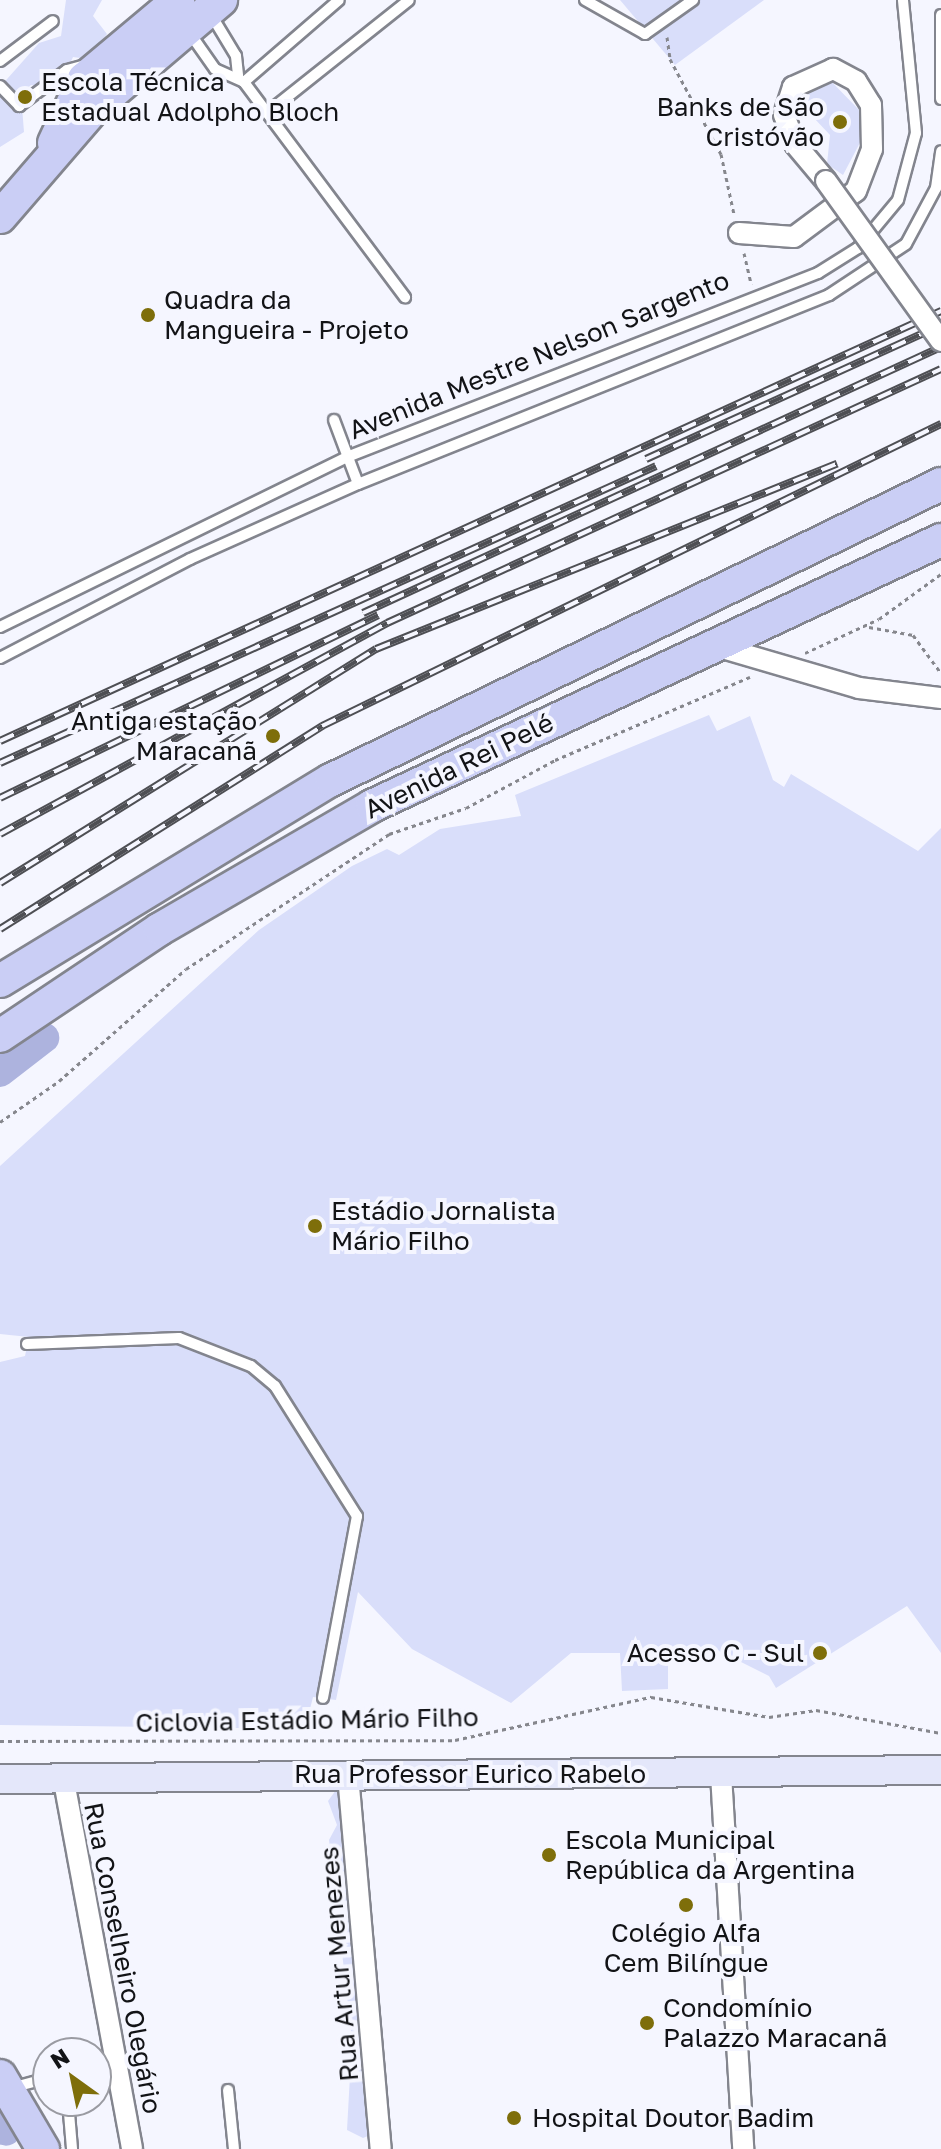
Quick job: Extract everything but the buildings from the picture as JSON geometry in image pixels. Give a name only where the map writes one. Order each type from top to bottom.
[{"type":"main road","points":[[50,153],[69,101],[96,67],[199,10]]},
{"type":"main road","points":[[0,217],[10,190],[199,10]]},
{"type":"main road","name":"Avenida Rei Pelé","points":[[0,981],[413,738],[941,484]]},
{"type":"main road","name":"Avenida Rei Pelé","points":[[0,1036],[180,917],[372,806],[941,540]]},
{"type":"main road","points":[[180,917],[191,866]]},
{"type":"main road","points":[[4,2083],[43,2149]]},
{"type":"street","points":[[739,233],[773,241],[819,225],[856,191],[872,149],[871,105],[856,81],[819,70],[793,87],[784,115],[795,144],[941,341]]},
{"type":"street","points":[[712,645],[774,667],[941,698]]},
{"type":"street","name":"Rua Professor Eurico Rabelo","points":[[0,1779],[941,1770]]},
{"type":"street","points":[[721,1774],[743,2149]]},
{"type":"street","name":"Rua Artur Menezes","points":[[348,1775],[381,2149]]},
{"type":"street","name":"Rua Conselheiro Olegário","points":[[63,1776],[132,2149]]},
{"type":"lane","points":[[241,79],[339,0]]},
{"type":"lane","points":[[267,113],[409,0]]},
{"type":"lane","points":[[585,0],[645,34],[693,0]]},
{"type":"lane","name":"Avenida Mestre Nelson Sargento","points":[[0,627],[347,457],[753,293],[818,273],[858,248],[898,200],[916,133],[903,0]]},
{"type":"lane","points":[[199,10],[215,69],[241,79]]},
{"type":"lane","points":[[199,10],[236,56],[241,79],[405,297]]},
{"type":"lane","points":[[0,61],[53,21]]},
{"type":"lane","points":[[940,22],[941,99]]},
{"type":"lane","points":[[0,86],[19,106],[67,70],[96,67]]},
{"type":"lane","name":"Avenida Mestre Nelson Sargento","points":[[0,658],[190,559],[358,484],[829,295],[886,264],[922,217],[941,151]]},
{"type":"lane","points":[[334,420],[358,484]]},
{"type":"lane","points":[[27,1344],[179,1338],[251,1366],[275,1386],[357,1516],[323,1698]]},
{"type":"lane","points":[[4,2083],[32,2080]]},
{"type":"lane","points":[[228,2090],[234,2149]]},
{"type":"lane","points":[[69,2117],[72,2149]]},
{"type":"path","points":[[678,10],[666,38],[670,59],[721,154],[753,293]]},
{"type":"path","points":[[0,1122],[59,1081],[186,969],[389,834],[455,813],[555,760],[865,627],[941,574]]},
{"type":"path","points":[[865,627],[909,633],[941,673]]},
{"type":"path","points":[[167,726],[195,713]]},
{"type":"path","name":"Ciclovia Estádio Mário Filho","points":[[0,1741],[455,1740],[651,1697],[769,1717],[816,1710],[941,1733]]},
{"type":"shaded area","points":[[66,0],[102,0],[93,16],[107,34],[87,59],[73,57],[58,90],[31,85],[21,94],[24,132],[0,147],[0,87],[39,43],[61,36]]},
{"type":"shaded area","points":[[620,0],[764,0],[675,65]]},
{"type":"shaded area","name":"Banks de São Cristóvão","points":[[828,78],[861,112],[863,137],[843,175],[827,164],[830,135],[797,100]]},
{"type":"shaded area","points":[[709,715],[717,731],[750,716],[773,780],[784,787],[791,774],[918,851],[941,828],[941,1653],[907,1606],[776,1688],[769,1676],[711,1647],[668,1649],[668,1689],[622,1691],[620,1653],[571,1653],[511,1703],[412,1649],[358,1592],[336,1700],[313,1697],[305,1729],[0,1725],[0,1362],[25,1356],[29,1337],[0,1334],[0,1166],[259,930],[352,866],[387,849],[399,855],[440,829],[521,816],[515,795]]},
{"type":"shaded area","points":[[336,1790],[346,1792],[370,2135],[363,2138],[347,2130],[352,2039],[329,1840],[337,1825],[328,1801]]},
{"type":"waterway","points":[[0,1072],[44,1038]]},
{"type":"waterway","points":[[0,2119],[6,2131]]},
{"type":"railway","points":[[0,741],[941,311]]},
{"type":"railway","points":[[646,459],[941,325]]},
{"type":"railway","points":[[363,613],[941,347]]},
{"type":"railway","points":[[0,834],[387,623],[941,369]]},
{"type":"railway","points":[[0,929],[322,726],[941,424]]},
{"type":"railway","points":[[0,883],[376,649],[837,464]]},
{"type":"railway","points":[[0,763],[656,466]]},
{"type":"railway","points":[[0,798],[378,615]]},
{"type":"place","name":"Escola Técnica Estadual Adolpho Bloch","points":[[25,97]]},
{"type":"place","name":"Banks de São Cristóvão","points":[[840,122]]},
{"type":"place","name":"Quadra da Mangueira - Projeto","points":[[148,315]]},
{"type":"place","name":"Antiga estação Maracanã","points":[[273,736]]},
{"type":"place","name":"Estádio Jornalista Mário Filho","points":[[315,1226]]},
{"type":"place","name":"Acesso C - Sul","points":[[820,1653]]},
{"type":"place","name":"Escola Municipal República da Argentina","points":[[549,1855]]},
{"type":"place","name":"Colégio Alfa Cem Bilíngue","points":[[686,1905]]},
{"type":"place","name":"Condomínio Palazzo Maracanã","points":[[647,2023]]},
{"type":"place","name":"Hospital Doutor Badim","points":[[514,2118]]}]
